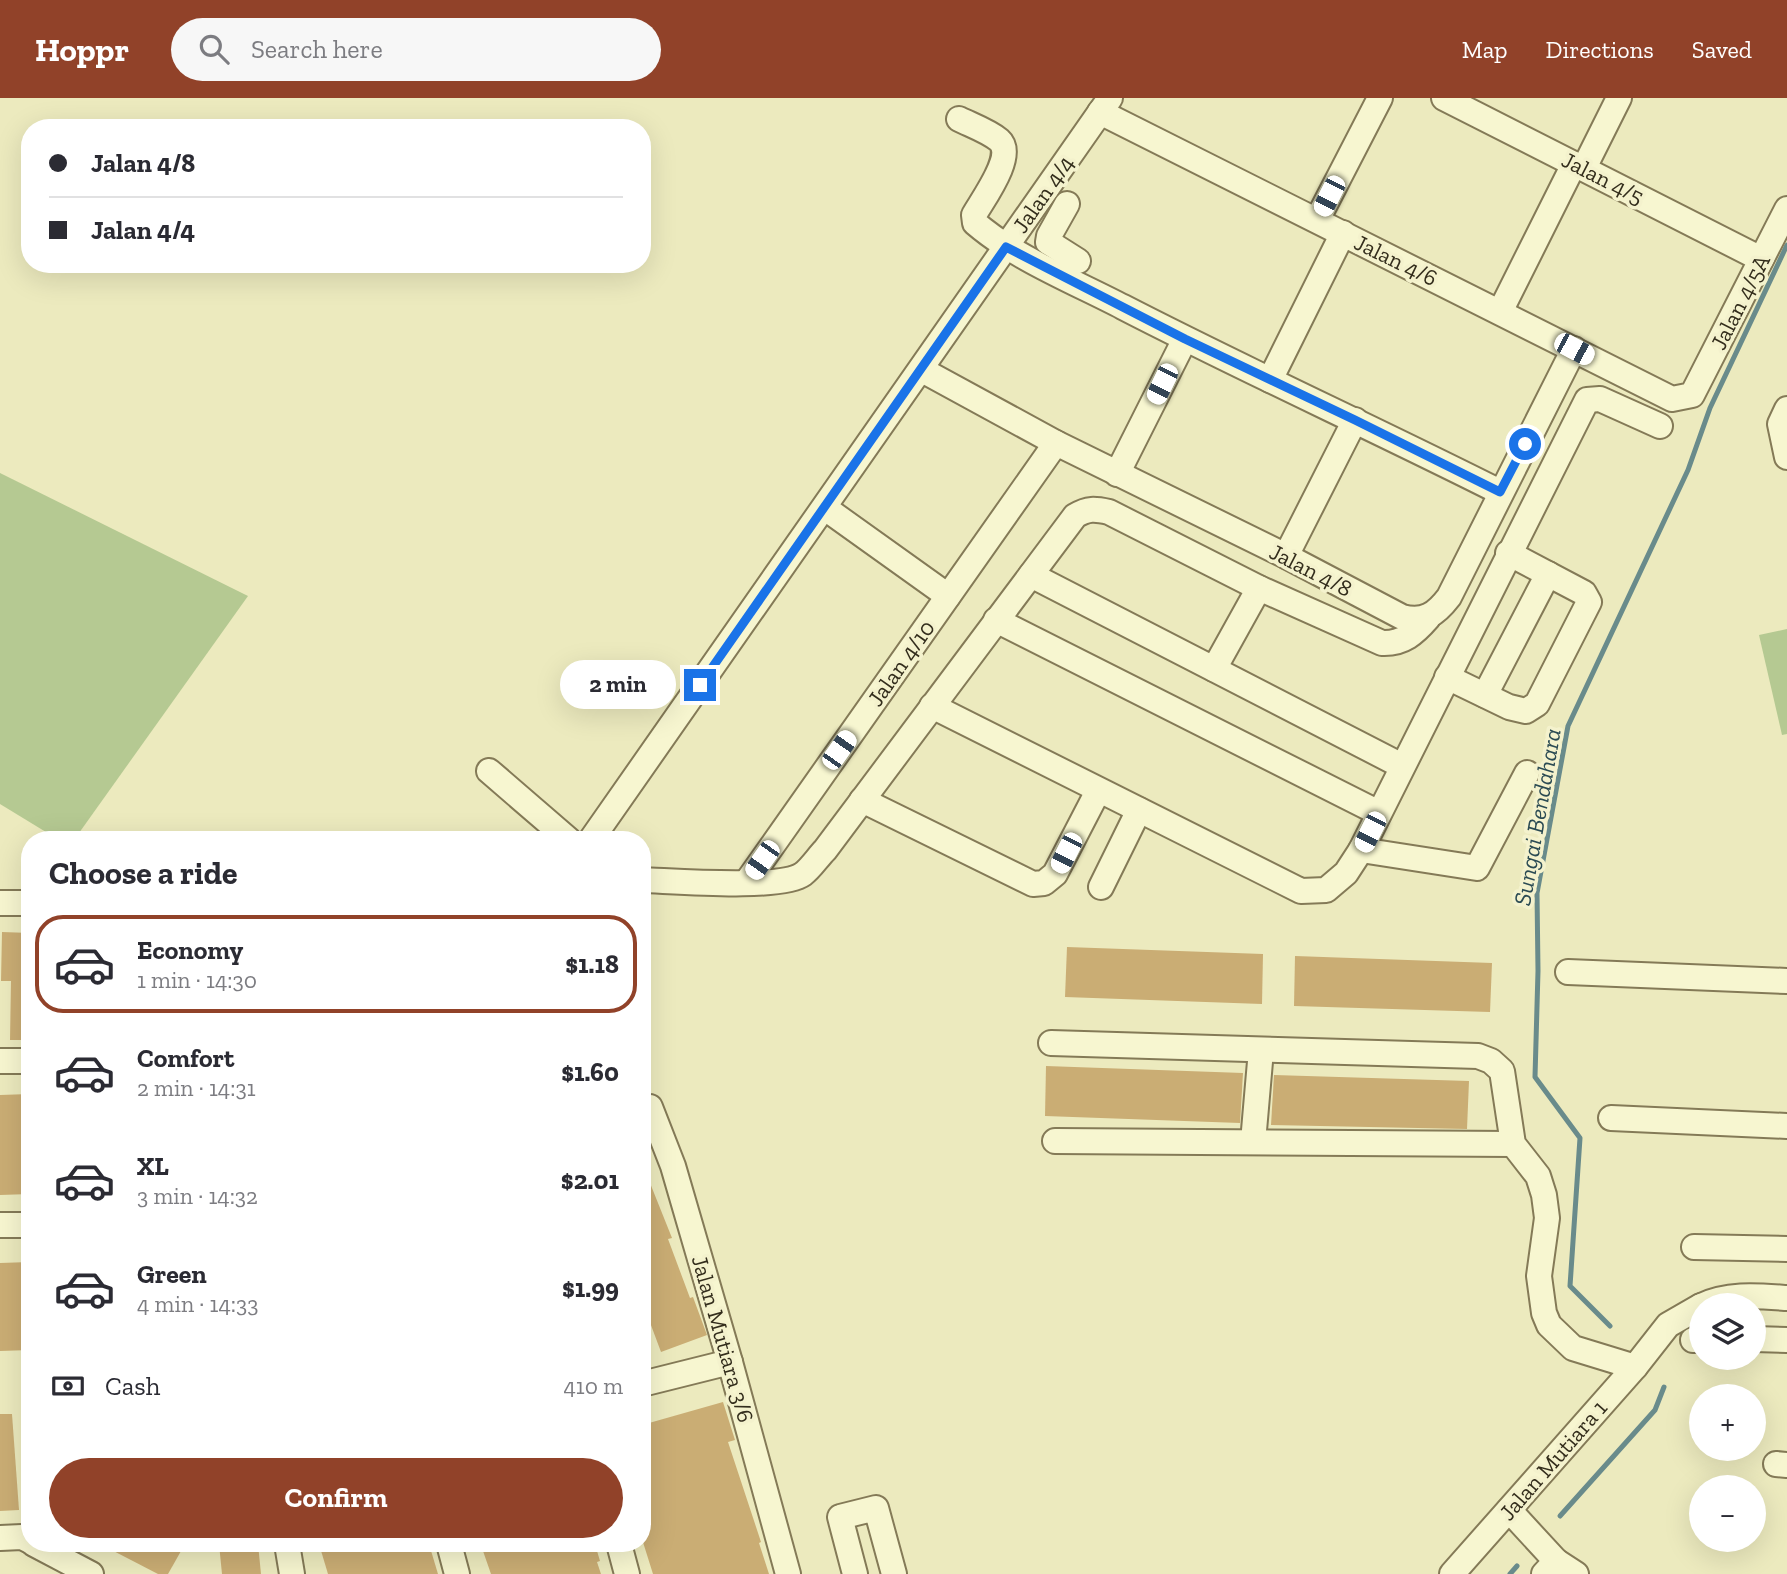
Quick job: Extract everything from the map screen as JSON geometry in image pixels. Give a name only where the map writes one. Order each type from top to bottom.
[{"type":"street","points":[[1317,220],[1380,98]]},
{"type":"street","name":"Jalan 4/5","points":[[1444,98],[1762,259]]},
{"type":"street","points":[[1500,312],[1619,98]]},
{"type":"street","name":"Jalan 4/6","points":[[1105,105],[1317,220],[1665,397],[1679,400],[1692,395]]},
{"type":"street","name":"Jalan 4/4","points":[[597,831],[1105,105]]},
{"type":"street","points":[[959,119],[1000,141],[1004,150],[1003,165],[974,215],[975,223],[1006,247],[1064,261]]},
{"type":"street","points":[[1067,204],[1048,242],[1064,261],[1185,339],[1500,492]]},
{"type":"street","name":"Jalan 4/5A","points":[[1692,395],[1787,209]]},
{"type":"street","points":[[1270,380],[1343,233]]},
{"type":"street","points":[[1118,474],[1185,339]]},
{"type":"street","points":[[651,880],[746,883],[785,881],[802,875],[825,850],[1076,516],[1085,510],[1109,512],[1259,588],[1382,643],[1395,643],[1406,638],[1440,609],[1449,597],[1574,349]]},
{"type":"street","name":"Jalan 4/8","points":[[922,370],[1056,443],[1286,556],[1402,617],[1418,620],[1428,618]]},
{"type":"street","points":[[933,706],[1301,891],[1326,890],[1346,873],[1361,850],[1587,400],[1600,399],[1660,426]]},
{"type":"street","points":[[1787,408],[1780,424],[1787,457]]},
{"type":"street","points":[[1286,556],[1355,420]]},
{"type":"street","name":"Jalan 4/10","points":[[746,883],[1056,443]]},
{"type":"street","points":[[825,508],[948,596]]},
{"type":"street","points":[[1447,677],[1509,707],[1526,711],[1537,704],[1589,602],[1584,593],[1508,553]]},
{"type":"street","points":[[1485,695],[1548,574]]},
{"type":"street","points":[[1031,575],[1402,766]]},
{"type":"street","points":[[1214,669],[1259,588]]},
{"type":"street","points":[[996,620],[1379,813]]},
{"type":"street","points":[[489,771],[559,831]]},
{"type":"street","points":[[1361,850],[1477,869],[1527,773]]},
{"type":"street","points":[[862,800],[1033,884],[1044,883],[1055,874],[1098,790]]},
{"type":"street","points":[[1101,887],[1139,810]]},
{"type":"street","points":[[0,903],[21,903]]},
{"type":"street","points":[[1568,972],[1787,981]]},
{"type":"street","points":[[1051,1043],[1478,1056],[1491,1061],[1502,1071],[1513,1144],[1538,1175],[1544,1195],[1546,1218],[1539,1276],[1544,1313],[1549,1325],[1573,1348],[1635,1367]]},
{"type":"street","points":[[1252,1142],[1261,1050]]},
{"type":"street","points":[[0,1061],[21,1061]]},
{"type":"street","name":"Jalan Mutiara 3/6","points":[[651,1110],[673,1166],[788,1574]]},
{"type":"street","points":[[1611,1118],[1787,1126]]},
{"type":"street","points":[[1055,1141],[1513,1144]]},
{"type":"street","points":[[0,1225],[21,1225]]},
{"type":"street","points":[[1694,1247],[1787,1249]]},
{"type":"street","name":"Jalan Mutiara 1","points":[[1766,1296],[1787,1298]]},
{"type":"street","name":"Jalan Mutiara 1","points":[[1452,1574],[1635,1367],[1668,1325],[1689,1313]]},
{"type":"street","points":[[1766,1339],[1787,1340]]},
{"type":"street","points":[[651,1382],[730,1362]]},
{"type":"street","points":[[855,1574],[841,1517],[876,1508],[894,1574]]},
{"type":"street","points":[[1509,1510],[1559,1569]]},
{"type":"street","points":[[0,1538],[21,1537]]},
{"type":"street","points":[[49,1552],[91,1574]]},
{"type":"street","points":[[288,1552],[292,1574]]},
{"type":"street","points":[[451,1552],[457,1574]]},
{"type":"street","points":[[621,1552],[627,1574]]},
{"type":"green space","points":[[0,473],[248,596],[80,831],[44,831],[0,804]]},
{"type":"green space","points":[[1787,629],[1787,734],[1782,735],[1759,635]]},
{"type":"building","points":[[2,932],[21,933],[21,1040],[10,1040],[11,981],[1,981]]},
{"type":"building","points":[[1067,947],[1263,954],[1262,1004],[1065,997]]},
{"type":"building","points":[[1295,956],[1492,963],[1490,1012],[1294,1006]]},
{"type":"building","points":[[1046,1066],[1243,1073],[1240,1123],[1045,1116]]},
{"type":"building","points":[[1274,1075],[1469,1081],[1467,1129],[1271,1125]]},
{"type":"building","points":[[21,1094],[21,1194],[0,1195],[0,1095]]},
{"type":"building","points":[[651,1186],[672,1238],[668,1239],[690,1298],[693,1297],[707,1335],[661,1352],[651,1325]]},
{"type":"building","points":[[21,1262],[21,1350],[0,1351],[0,1263]]},
{"type":"building","points":[[723,1402],[735,1440],[728,1442],[769,1574],[653,1574],[646,1552],[651,1552],[651,1422]]},
{"type":"building","points":[[0,1414],[12,1414],[19,1510],[0,1511]]},
{"type":"building","points":[[115,1552],[180,1552],[168,1574],[158,1574]]},
{"type":"building","points":[[220,1552],[259,1552],[261,1574],[222,1574]]},
{"type":"building","points":[[321,1552],[431,1552],[438,1574],[328,1574]]},
{"type":"building","points":[[483,1552],[597,1552],[601,1574],[491,1574]]},
{"type":"waterway","name":"Sungai Bendahara","points":[[1610,1326],[1570,1286],[1580,1138],[1535,1077],[1537,893],[1568,726],[1688,470],[1710,408],[1787,245]]},
{"type":"waterway","name":"Sungai Bendahara","points":[[1560,1516],[1655,1410],[1664,1387]]},
{"type":"waterway","name":"Sungai Bendahara","points":[[1510,1574],[1517,1566]]},
{"type":"route","points":[[700,685],[1006,247],[1185,339],[1500,492],[1525,444]]}]
